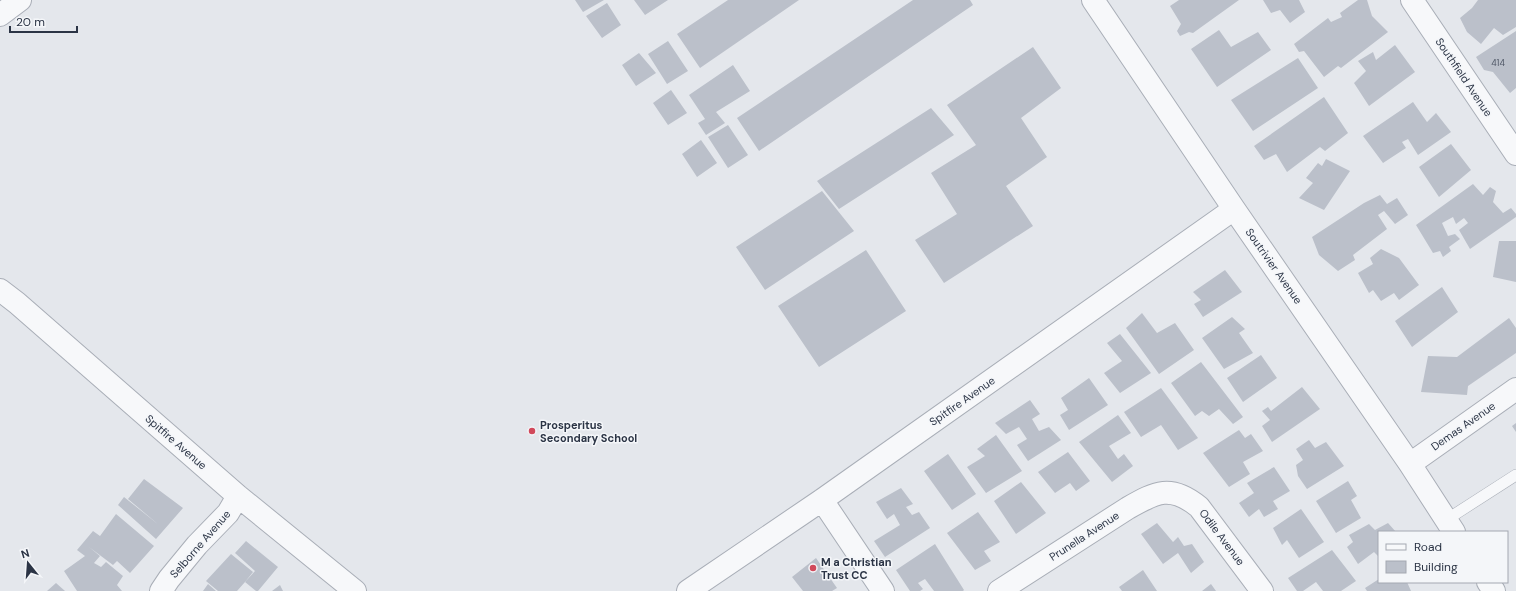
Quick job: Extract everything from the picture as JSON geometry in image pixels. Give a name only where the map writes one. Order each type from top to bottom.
[{"type":"street","points":[[0,15],[20,0]]},
{"type":"street","name":"Soutrivier Avenue","points":[[1093,0],[1234,209],[1410,464],[1450,526]]},
{"type":"street","name":"Southfield Avenue","points":[[1412,0],[1516,154]]},
{"type":"street","name":"Spitfire Avenue","points":[[688,591],[822,500],[1234,209]]},
{"type":"street","name":"Spitfire Avenue","points":[[0,290],[17,303],[238,496],[355,591]]},
{"type":"street","name":"Demas Avenue","points":[[1410,464],[1516,390]]},
{"type":"street","name":"Prunella Avenue","points":[[999,591],[1146,498],[1158,494],[1173,494]]},
{"type":"street","name":"Odile Avenue","points":[[1173,494],[1182,495],[1189,498],[1199,506],[1262,591]]},
{"type":"street","name":"Selborne Avenue","points":[[160,591],[197,545],[228,513],[238,496]]},
{"type":"street","points":[[822,500],[883,591]]},
{"type":"lane","points":[[1450,526],[1516,475]]},
{"type":"building","points":[[575,0],[604,0],[583,12]]},
{"type":"building","points":[[634,0],[668,0],[645,15]]},
{"type":"building","points":[[728,0],[799,0],[700,68],[677,34]]},
{"type":"building","points":[[913,0],[970,0],[973,5],[759,151],[737,118]]},
{"type":"building","points":[[1179,0],[1239,0],[1193,33],[1189,32],[1180,36],[1177,31],[1181,24],[1170,6]]},
{"type":"building","points":[[1263,0],[1299,0],[1305,12],[1290,23],[1280,10],[1271,13]]},
{"type":"building","points":[[1358,0],[1367,0],[1372,16],[1388,32],[1341,68],[1338,66],[1324,77],[1304,51],[1299,52],[1294,44],[1328,18],[1331,22],[1342,17],[1340,13]]},
{"type":"building","points":[[1478,0],[1516,0],[1516,27],[1503,35],[1494,28],[1481,44],[1467,32],[1460,18],[1472,8]]},
{"type":"building","points":[[607,3],[621,25],[602,38],[586,16]]},
{"type":"building","points":[[1219,30],[1231,47],[1258,32],[1271,50],[1217,87],[1191,49]]},
{"type":"building","points":[[1516,31],[1516,88],[1510,93],[1493,72],[1484,70],[1476,57]]},
{"type":"building","points":[[668,41],[688,71],[667,84],[648,54]]},
{"type":"building","points":[[1395,45],[1415,72],[1369,106],[1354,83],[1366,71],[1358,61],[1373,52],[1376,60]]},
{"type":"building","points":[[1033,47],[1061,88],[1021,118],[1047,157],[1006,186],[1033,226],[944,283],[915,240],[957,214],[931,173],[976,145],[947,105]]},
{"type":"building","points":[[639,53],[656,73],[636,86],[622,65]]},
{"type":"building","points":[[1298,58],[1318,88],[1253,131],[1231,100]]},
{"type":"building","points":[[733,65],[750,91],[716,112],[725,123],[706,135],[698,123],[705,119],[689,95]]},
{"type":"building","points":[[671,90],[687,113],[668,125],[653,103]]},
{"type":"building","points":[[1324,97],[1348,133],[1325,151],[1320,147],[1287,172],[1276,154],[1264,160],[1254,146]]},
{"type":"building","points":[[1413,102],[1427,122],[1436,113],[1451,132],[1418,155],[1408,139],[1402,142],[1406,148],[1383,163],[1363,136]]},
{"type":"building","points":[[931,108],[954,135],[839,209],[817,181]]},
{"type":"building","points":[[728,125],[748,155],[728,168],[708,137]]},
{"type":"building","points":[[701,140],[717,163],[697,177],[682,154]]},
{"type":"building","points":[[1451,144],[1471,170],[1439,197],[1419,167]]},
{"type":"building","points":[[1326,159],[1350,171],[1324,210],[1299,198],[1313,183],[1306,178],[1318,163],[1322,166]]},
{"type":"building","points":[[1473,184],[1483,195],[1490,187],[1496,191],[1493,202],[1503,213],[1511,208],[1516,214],[1516,217],[1470,249],[1459,230],[1468,223],[1464,218],[1456,224],[1453,217],[1442,223],[1448,236],[1455,234],[1460,239],[1449,247],[1451,251],[1443,257],[1440,251],[1433,253],[1416,225]]},
{"type":"building","points":[[822,191],[854,231],[765,290],[736,247]]},
{"type":"building","points":[[1380,195],[1387,204],[1397,198],[1408,215],[1395,224],[1384,211],[1378,215],[1387,229],[1353,255],[1355,260],[1338,271],[1319,255],[1312,237],[1364,203]]},
{"type":"building","points":[[1499,241],[1516,241],[1516,282],[1493,277]]},
{"type":"building","points":[[1381,249],[1399,258],[1419,285],[1399,300],[1394,293],[1381,301],[1373,290],[1369,293],[1358,273],[1373,264],[1370,258]]},
{"type":"building","points":[[866,250],[906,311],[819,367],[778,306]]},
{"type":"building","points":[[1225,270],[1242,292],[1203,317],[1194,304],[1201,300],[1193,292]]},
{"type":"building","points":[[1442,287],[1458,312],[1412,347],[1395,321]]},
{"type":"building","points":[[1142,313],[1157,333],[1175,323],[1194,350],[1159,374],[1126,328]]},
{"type":"building","points":[[1232,317],[1245,329],[1239,333],[1253,353],[1224,369],[1202,338]]},
{"type":"building","points":[[1509,318],[1516,328],[1516,353],[1468,386],[1467,395],[1421,392],[1428,356],[1457,357]]},
{"type":"building","points":[[1120,334],[1151,373],[1120,393],[1104,373],[1122,361],[1107,343]]},
{"type":"building","points":[[1261,355],[1277,378],[1243,402],[1227,378]]},
{"type":"building","points":[[1201,362],[1243,417],[1233,424],[1219,409],[1209,416],[1202,411],[1195,416],[1171,383]]},
{"type":"building","points":[[1089,378],[1108,405],[1069,430],[1060,415],[1068,410],[1061,398]]},
{"type":"building","points":[[1302,387],[1320,409],[1272,442],[1262,426],[1270,420],[1262,411],[1268,407],[1271,411]]},
{"type":"building","points":[[1161,388],[1198,438],[1178,450],[1161,425],[1141,437],[1124,412]]},
{"type":"building","points":[[1030,400],[1040,414],[1032,419],[1039,431],[1049,427],[1061,440],[1028,461],[1017,445],[1027,439],[1019,427],[1006,434],[995,423]]},
{"type":"building","points":[[1118,415],[1131,433],[1109,446],[1118,459],[1124,454],[1133,466],[1112,482],[1079,442]]},
{"type":"building","points":[[1516,423],[1516,432],[1512,426]]},
{"type":"building","points":[[1239,430],[1245,438],[1251,434],[1263,451],[1243,462],[1250,474],[1229,487],[1203,453]]},
{"type":"building","points":[[996,435],[1022,471],[986,493],[967,467],[985,456],[977,449]]},
{"type":"building","points":[[1309,440],[1315,448],[1326,442],[1344,466],[1307,489],[1298,476],[1296,465],[1303,460],[1296,449]]},
{"type":"building","points":[[1068,452],[1090,481],[1076,491],[1070,483],[1055,493],[1038,472]]},
{"type":"building","points":[[948,454],[976,494],[952,510],[924,471]]},
{"type":"building","points":[[1274,467],[1290,491],[1273,501],[1278,509],[1264,517],[1259,509],[1249,517],[1239,503],[1254,493],[1247,483]]},
{"type":"building","points":[[144,479],[183,508],[156,539],[118,505],[124,497],[159,525],[128,499]]},
{"type":"building","points":[[1348,481],[1357,496],[1351,500],[1361,518],[1336,533],[1316,501]]},
{"type":"building","points":[[1021,482],[1046,513],[1016,534],[994,501]]},
{"type":"building","points":[[901,488],[913,504],[906,507],[912,515],[919,512],[930,528],[885,557],[874,541],[900,525],[894,514],[887,519],[876,502]]},
{"type":"building","points":[[1301,509],[1324,542],[1299,558],[1287,540],[1282,545],[1273,528]]},
{"type":"building","points":[[978,512],[1000,542],[984,551],[991,561],[975,570],[947,533]]},
{"type":"building","points":[[116,514],[154,546],[130,573],[117,561],[113,565],[89,547],[100,556],[94,563],[101,567],[106,562],[123,576],[117,585],[122,591],[77,591],[64,571],[85,556],[77,550],[93,531],[100,536]]},
{"type":"building","points":[[1157,523],[1173,542],[1178,537],[1184,546],[1192,544],[1204,562],[1191,573],[1178,553],[1163,564],[1141,534]]},
{"type":"building","points":[[1388,523],[1395,531],[1378,531],[1378,556],[1374,552],[1358,564],[1347,547],[1353,542],[1349,535],[1369,524],[1375,530]]},
{"type":"building","points":[[246,541],[278,567],[258,591],[245,582],[255,571],[235,553]]},
{"type":"building","points":[[935,544],[964,590],[963,591],[934,591],[925,579],[918,583],[923,589],[920,591],[910,591],[896,570]]},
{"type":"building","points":[[1332,550],[1356,581],[1341,591],[1323,591],[1316,582],[1303,591],[1297,591],[1288,578]]},
{"type":"building","points":[[231,554],[253,572],[237,591],[218,591],[206,581]]},
{"type":"building","name":"M a Christian Trust CC","points":[[816,558],[837,588],[832,591],[803,591],[792,577]]},
{"type":"building","points":[[1143,570],[1157,591],[1122,591],[1119,587]]},
{"type":"building","points":[[1378,580],[1378,583],[1407,583],[1411,591],[1367,591],[1365,588]]},
{"type":"building","points":[[56,583],[65,591],[47,591]]},
{"type":"building","points":[[208,584],[216,591],[203,591]]},
{"type":"building","points":[[1211,584],[1216,591],[1202,591]]},
{"type":"building","points":[[280,585],[283,591],[272,591]]},
{"type":"place","name":"Prosperitus Secondary School","points":[[532,431]]},
{"type":"place","name":"M a Christian Trust CC","points":[[813,568]]}]
